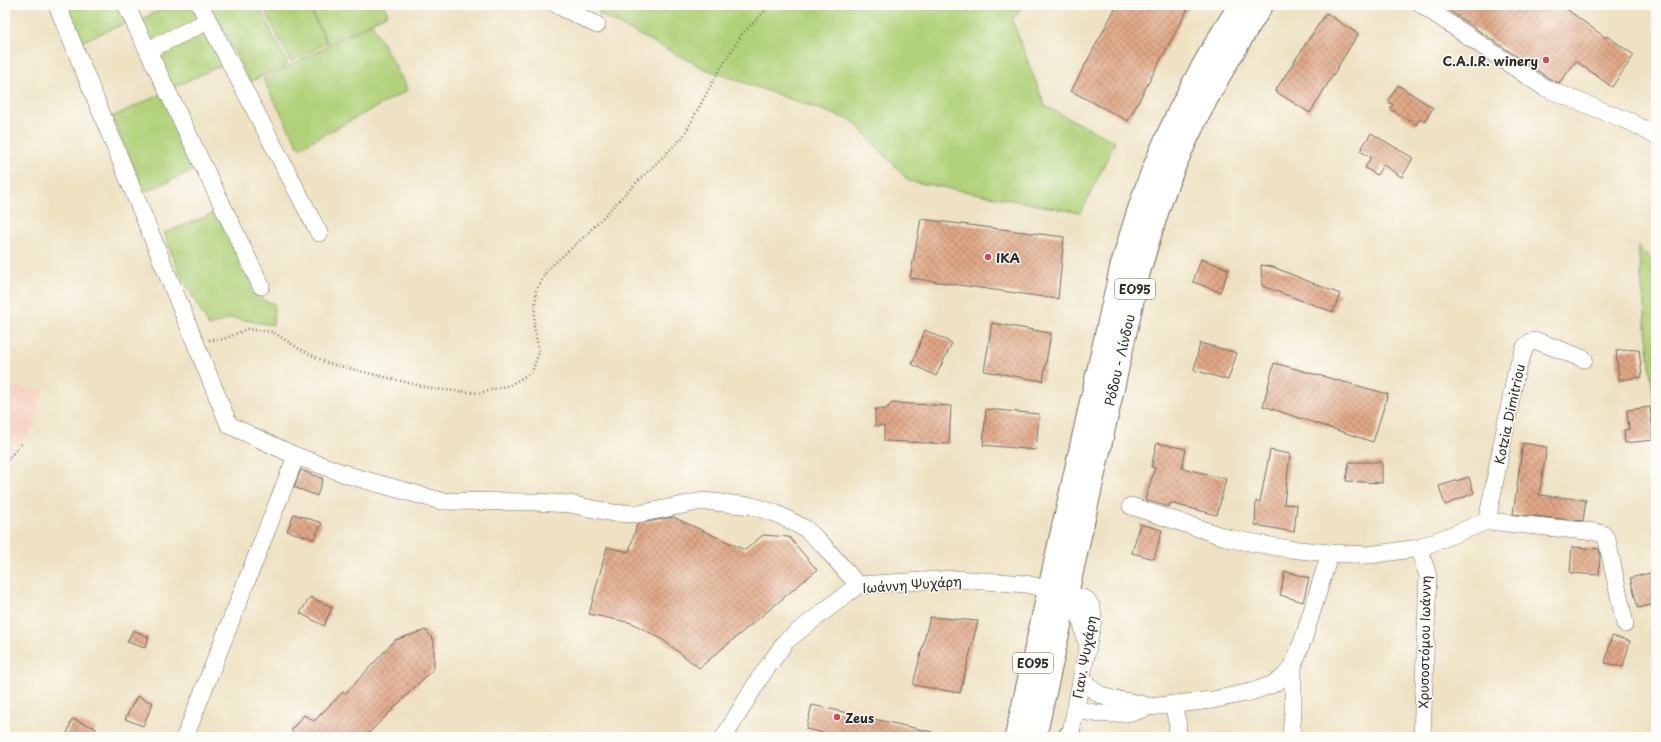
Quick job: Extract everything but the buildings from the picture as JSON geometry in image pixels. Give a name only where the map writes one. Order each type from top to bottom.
[{"type":"main road","name":"Ρόδου - Λίνδου","points":[[1035,737],[1058,591],[1119,276],[1136,216],[1161,151],[1182,106],[1240,5]]},
{"type":"main road","name":"Ρόδου - Λίνδου","points":[[1016,737],[1058,591],[1137,280],[1154,222],[1168,182],[1198,115],[1262,5]]},
{"type":"street","points":[[58,5],[229,425],[296,456],[351,476],[441,501],[570,504],[613,513],[638,514],[703,501],[752,506],[775,513],[806,529],[822,544],[858,586]]},
{"type":"street","points":[[126,5],[261,286]]},
{"type":"street","points":[[200,5],[319,233]]},
{"type":"street","points":[[557,5],[597,25]]},
{"type":"street","points":[[1422,5],[1545,88],[1631,122],[1656,136]]},
{"type":"street","points":[[148,50],[208,20]]},
{"type":"street","name":"Kotzia Dimitriou","points":[[1487,521],[1516,373],[1525,347],[1530,342],[1537,341],[1584,359]]},
{"type":"street","points":[[185,737],[296,456]]},
{"type":"street","points":[[1131,506],[1231,538],[1289,549],[1330,553],[1369,554],[1419,548],[1487,521],[1595,532],[1603,534],[1607,540],[1625,624]]},
{"type":"street","name":"Χρυσοστόμου Ιωάννη","points":[[1419,548],[1428,576],[1422,737]]},
{"type":"street","points":[[1075,710],[1101,714],[1113,714],[1137,711],[1149,707],[1212,700],[1251,692],[1271,685],[1283,678],[1293,666],[1304,638],[1330,553]]},
{"type":"street","name":"Ιωάννη Ψυχάρη","points":[[724,737],[760,679],[786,641],[858,586],[955,579],[1026,584],[1058,591]]},
{"type":"street","name":"Γιαν. Ψυχάρη","points":[[1058,591],[1075,603],[1081,616],[1085,639],[1085,660],[1070,737]]},
{"type":"street","points":[[1291,737],[1293,712],[1293,666]]},
{"type":"street","points":[[1082,678],[1093,691],[1108,698],[1136,702],[1149,707]]},
{"type":"street","points":[[1173,704],[1178,726],[1177,737]]},
{"type":"path","points":[[194,341],[224,339],[247,330],[273,332],[326,363],[434,389],[479,393],[510,386],[532,372],[539,352],[534,327],[536,291],[547,270],[586,235],[683,137],[716,76],[742,34],[771,5]]},
{"type":"path","points":[[5,463],[21,444]]},
{"type":"shaded area","points":[[5,385],[43,390],[32,431],[5,458]]},
{"type":"green space","points":[[61,5],[118,5],[126,23],[78,43]]},
{"type":"green space","points":[[170,5],[196,5],[226,63],[170,89],[138,21]]},
{"type":"green space","points":[[222,5],[258,5],[288,64],[250,82],[213,10]]},
{"type":"green space","points":[[262,5],[307,5],[327,43],[291,62]]},
{"type":"green space","points":[[322,5],[384,5],[388,14],[328,44],[311,10]]},
{"type":"green space","points":[[602,5],[1024,5],[1012,20],[1045,106],[1115,142],[1081,213],[909,181],[853,121],[705,69],[599,14]]},
{"type":"green space","points":[[372,24],[408,90],[299,148],[263,79]]},
{"type":"green space","points":[[163,93],[198,168],[145,192],[112,117]]},
{"type":"green space","points":[[220,211],[263,301],[274,303],[273,325],[232,318],[209,326],[178,270],[164,233]]},
{"type":"green space","points":[[1638,246],[1656,264],[1656,426]]},
{"type":"place","name":"C.A.I.R. winery","points":[[1546,60]]},
{"type":"place","name":"IKA","points":[[988,257]]},
{"type":"place","name":"Zeus","points":[[837,717]]}]
